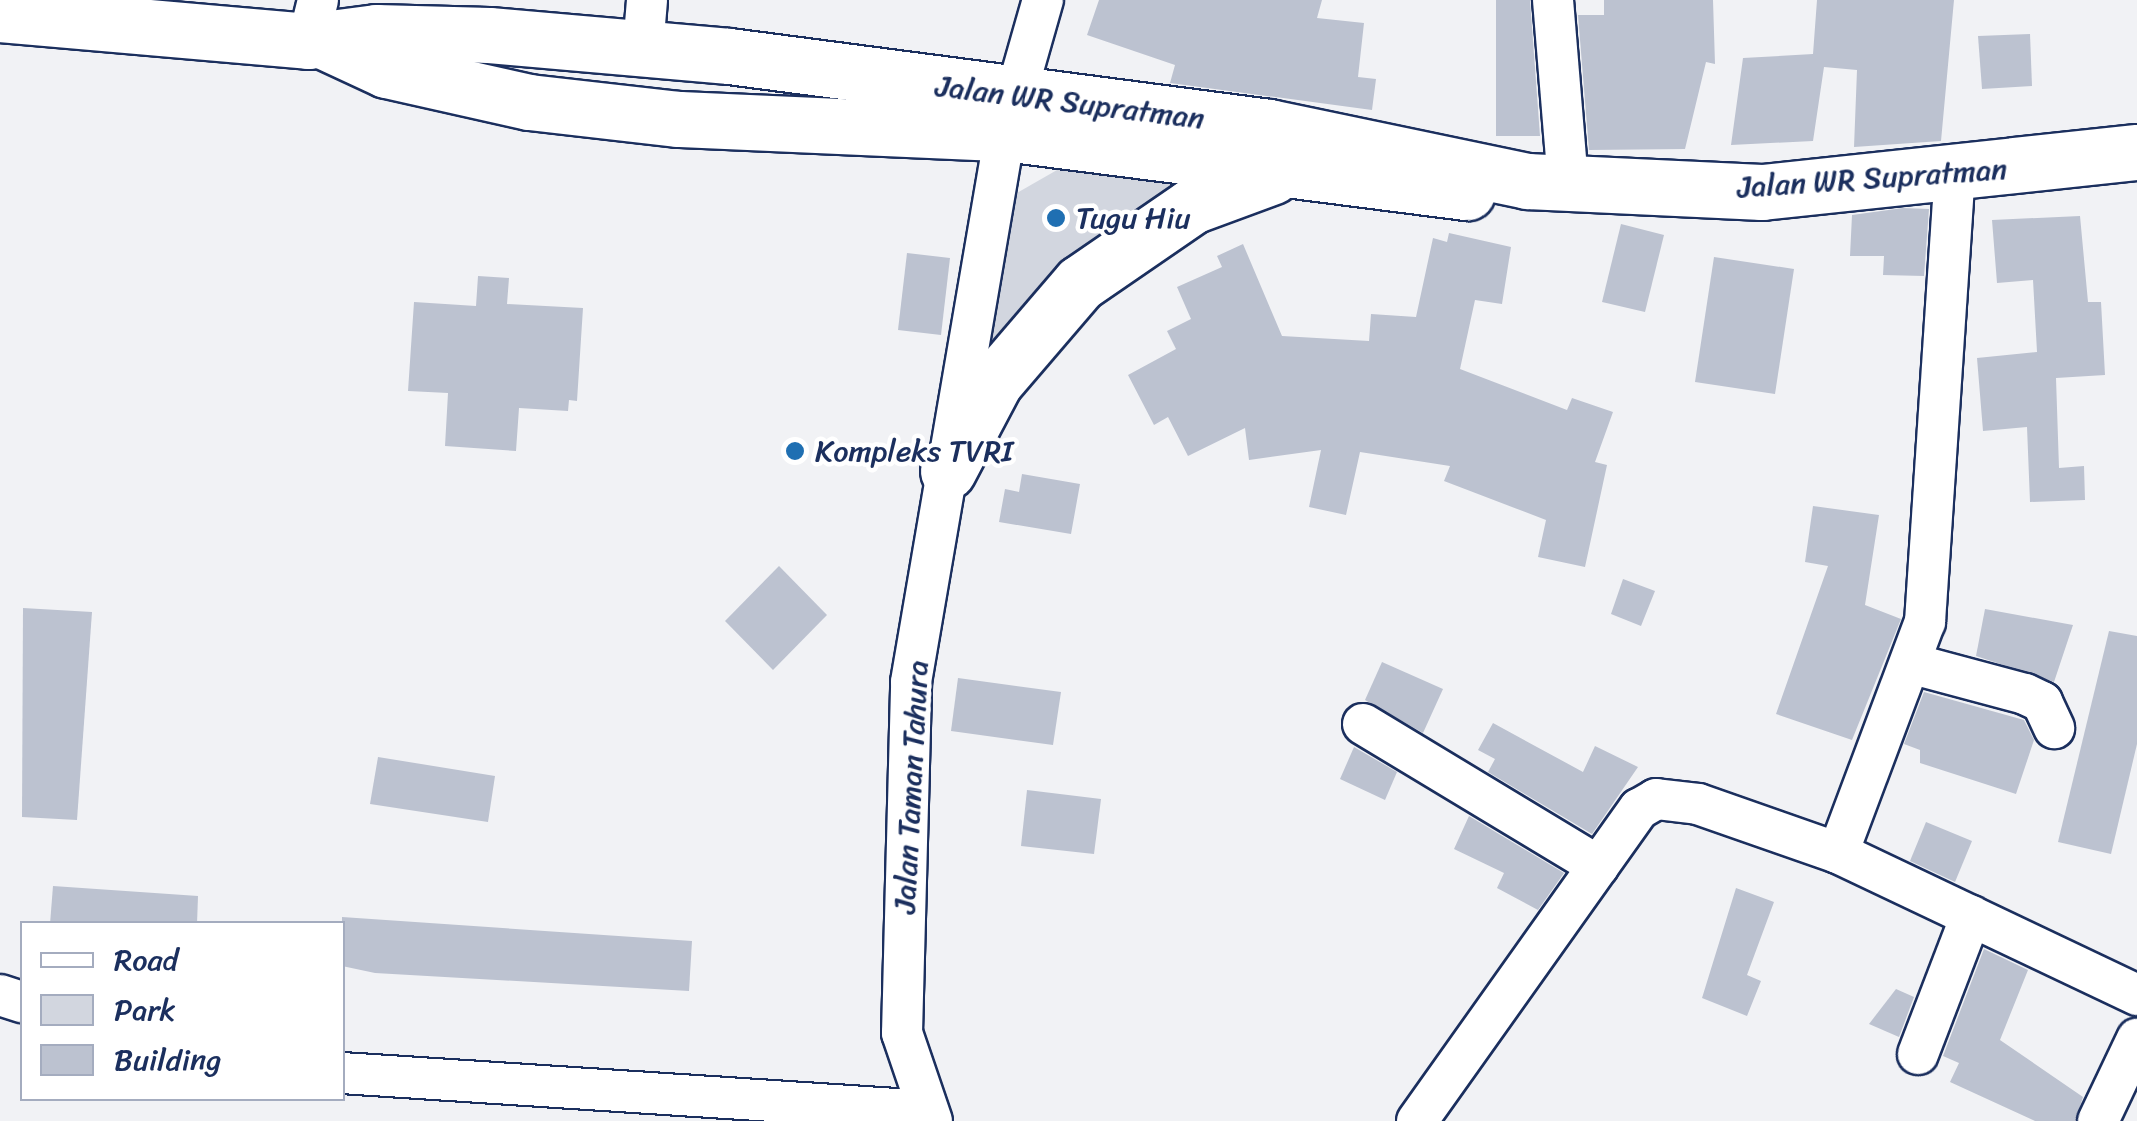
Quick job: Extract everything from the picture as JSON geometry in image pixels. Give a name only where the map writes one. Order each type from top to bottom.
[{"type":"highway","name":"Jalan WR Supratman","points":[[0,14],[98,10],[376,32],[645,24],[1009,114],[1269,127],[1547,182],[1762,192],[1955,176],[2137,152]]},
{"type":"highway","points":[[317,28],[386,70],[529,102],[679,119],[1009,114],[1276,174],[1454,195],[1547,182]]},
{"type":"highway","points":[[948,471],[994,382],[1080,283],[1192,206],[1276,174]]},
{"type":"street","name":"Jalan Taman Tahura","points":[[929,1116],[902,1033],[911,682],[1009,114],[1043,0]]},
{"type":"street","points":[[1547,182],[1553,0]]},
{"type":"street","points":[[1838,853],[1913,664],[1931,580],[1955,176]]},
{"type":"street","points":[[1913,664],[2025,694],[2042,702],[2054,728]]},
{"type":"street","points":[[1363,724],[1598,866]]},
{"type":"street","points":[[1417,1121],[1598,866],[1656,800],[1698,804],[1838,853],[2137,995]]},
{"type":"street","points":[[1918,1054],[1971,916]]},
{"type":"street","points":[[2098,1121],[2137,1038]]},
{"type":"street","points":[[345,1073],[929,1116]]},
{"type":"green space","points":[[1071,162],[1193,177],[985,350],[1015,194]]},
{"type":"building","points":[[1099,0],[1322,0],[1317,18],[1364,23],[1358,77],[1376,79],[1372,110],[1170,83],[1175,65],[1087,35]]},
{"type":"building","points":[[1496,0],[1530,0],[1540,136],[1496,136]]},
{"type":"building","points":[[1604,0],[1713,0],[1715,64],[1706,62],[1685,149],[1589,150],[1578,15],[1604,15]]},
{"type":"building","points":[[1817,0],[1954,0],[1941,141],[1854,147],[1857,70],[1824,67],[1813,141],[1731,145],[1743,58],[1813,54]]},
{"type":"building","points":[[2030,34],[2032,86],[1982,89],[1978,36]]},
{"type":"building","points":[[1903,208],[1929,209],[1924,276],[1883,275],[1884,256],[1850,256],[1852,215]]},
{"type":"building","points":[[2080,216],[2088,302],[2101,302],[2105,375],[2056,378],[2059,468],[2084,466],[2085,500],[2030,502],[2027,427],[1983,431],[1977,358],[2037,352],[2033,280],[1997,283],[1992,220]]},
{"type":"building","points":[[1621,224],[1664,235],[1645,312],[1602,302]]},
{"type":"building","points":[[1449,233],[1511,247],[1502,304],[1475,300],[1460,369],[1567,410],[1572,398],[1613,412],[1595,462],[1607,465],[1585,567],[1538,557],[1546,520],[1444,481],[1450,466],[1360,452],[1346,515],[1309,507],[1321,450],[1249,460],[1245,428],[1188,456],[1168,417],[1154,425],[1128,375],[1176,349],[1167,331],[1191,319],[1177,287],[1222,267],[1217,256],[1243,244],[1282,336],[1369,341],[1371,314],[1416,317],[1433,238],[1447,242]]},
{"type":"building","points":[[907,253],[950,258],[941,335],[898,330]]},
{"type":"building","points":[[1714,257],[1794,269],[1775,394],[1695,382]]},
{"type":"building","points":[[478,276],[509,278],[507,304],[583,308],[577,401],[569,400],[568,411],[519,408],[516,451],[445,446],[448,393],[408,391],[414,302],[476,306]]},
{"type":"building","points":[[1022,474],[1080,484],[1071,534],[999,522],[1005,489],[1019,492]]},
{"type":"building","points":[[1813,506],[1879,515],[1865,605],[1901,619],[1852,740],[1776,714],[1828,566],[1805,562]]},
{"type":"building","points":[[779,566],[827,615],[773,670],[725,621]]},
{"type":"building","points":[[1623,579],[1655,591],[1641,626],[1611,614]]},
{"type":"building","points":[[23,608],[92,612],[77,820],[22,817]]},
{"type":"building","points":[[1985,609],[2073,625],[2054,682],[1976,656]]},
{"type":"building","points":[[2109,631],[2137,636],[2137,744],[2111,854],[2058,842]]},
{"type":"building","points":[[1382,662],[1443,689],[1423,733],[1365,700]]},
{"type":"building","points":[[958,678],[1061,692],[1053,745],[951,731]]},
{"type":"building","points":[[1924,692],[2024,720],[2034,740],[2016,794],[1920,763],[1920,750],[1904,744]]},
{"type":"building","points":[[1493,723],[1583,772],[1595,746],[1638,767],[1592,834],[1488,772],[1495,759],[1478,750]]},
{"type":"building","points":[[1354,747],[1397,772],[1385,800],[1340,779]]},
{"type":"building","points":[[378,757],[495,776],[488,822],[370,804]]},
{"type":"building","points":[[1027,790],[1101,799],[1094,854],[1021,846]]},
{"type":"building","points":[[1469,816],[1564,873],[1538,910],[1497,888],[1504,873],[1454,849]]},
{"type":"building","points":[[1926,822],[1972,841],[1955,882],[1910,861]]},
{"type":"building","points":[[53,886],[198,896],[197,921],[50,921]]},
{"type":"building","points":[[1736,888],[1774,902],[1747,975],[1761,981],[1747,1016],[1702,998]]},
{"type":"building","points":[[342,917],[692,941],[689,991],[375,973],[345,967]]},
{"type":"building","points":[[1984,949],[2028,970],[2000,1040],[2083,1097],[2075,1121],[2035,1121],[1950,1082],[1959,1063],[1943,1056]]},
{"type":"building","points":[[1896,989],[1914,997],[1899,1037],[1869,1024]]},
{"type":"place","name":"Tugu Hiu","points":[[1056,218]]},
{"type":"place","name":"Kompleks TVRI","points":[[795,451]]}]
